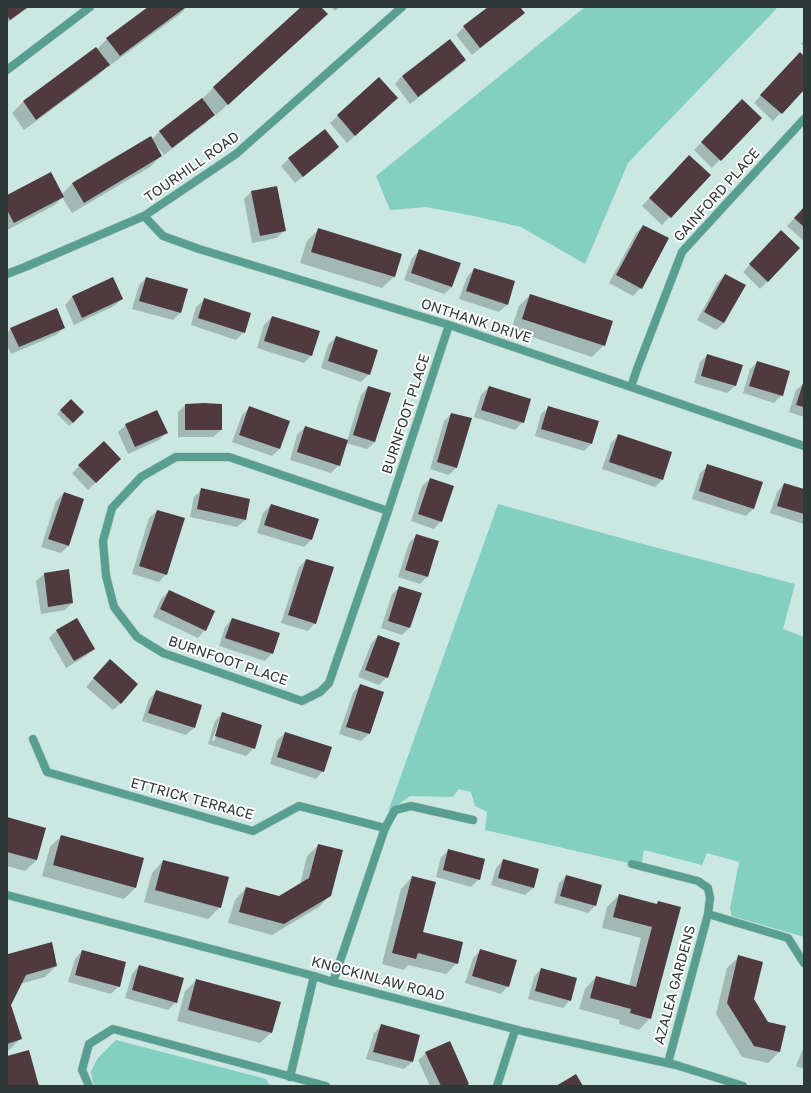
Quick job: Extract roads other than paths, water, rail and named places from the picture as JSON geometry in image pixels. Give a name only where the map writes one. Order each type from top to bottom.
[{"type":"street","points":[[7,59],[10,68],[90,7]]},
{"type":"street","name":"TOURHILL ROAD","points":[[7,274],[25,268],[144,216],[236,154],[402,7]]},
{"type":"street","name":"GAINFORD PLACE","points":[[631,387],[682,252],[804,119]]},
{"type":"street","name":"ONTHANK DRIVE","points":[[144,216],[163,236],[199,250],[449,325],[804,446]]},
{"type":"street","name":"BURNFOOT PLACE","points":[[388,511],[229,457],[176,458],[141,477],[112,508],[103,541],[106,576],[114,607],[137,637],[163,653],[302,701],[320,692],[329,683],[388,511],[449,325]]},
{"type":"street","name":"ETTRICK TERRACE","points":[[33,739],[48,772],[253,831],[299,806],[385,828]]},
{"type":"street","points":[[333,982],[385,828],[395,810],[411,806],[473,820]]},
{"type":"street","name":"AZALEA GARDENS","points":[[632,864],[698,881],[708,888],[710,898],[708,914],[668,1062]]},
{"type":"street","name":"KNOCKINLAW ROAD","points":[[7,895],[515,1030],[668,1062],[743,1086]]},
{"type":"street","name":"AZALEA GARDENS","points":[[708,914],[788,938],[804,963]]},
{"type":"street","points":[[290,1077],[314,976]]},
{"type":"street","points":[[89,1086],[82,1070],[89,1044],[114,1030],[326,1086]]},
{"type":"street","points":[[498,1086],[515,1030]]}]
